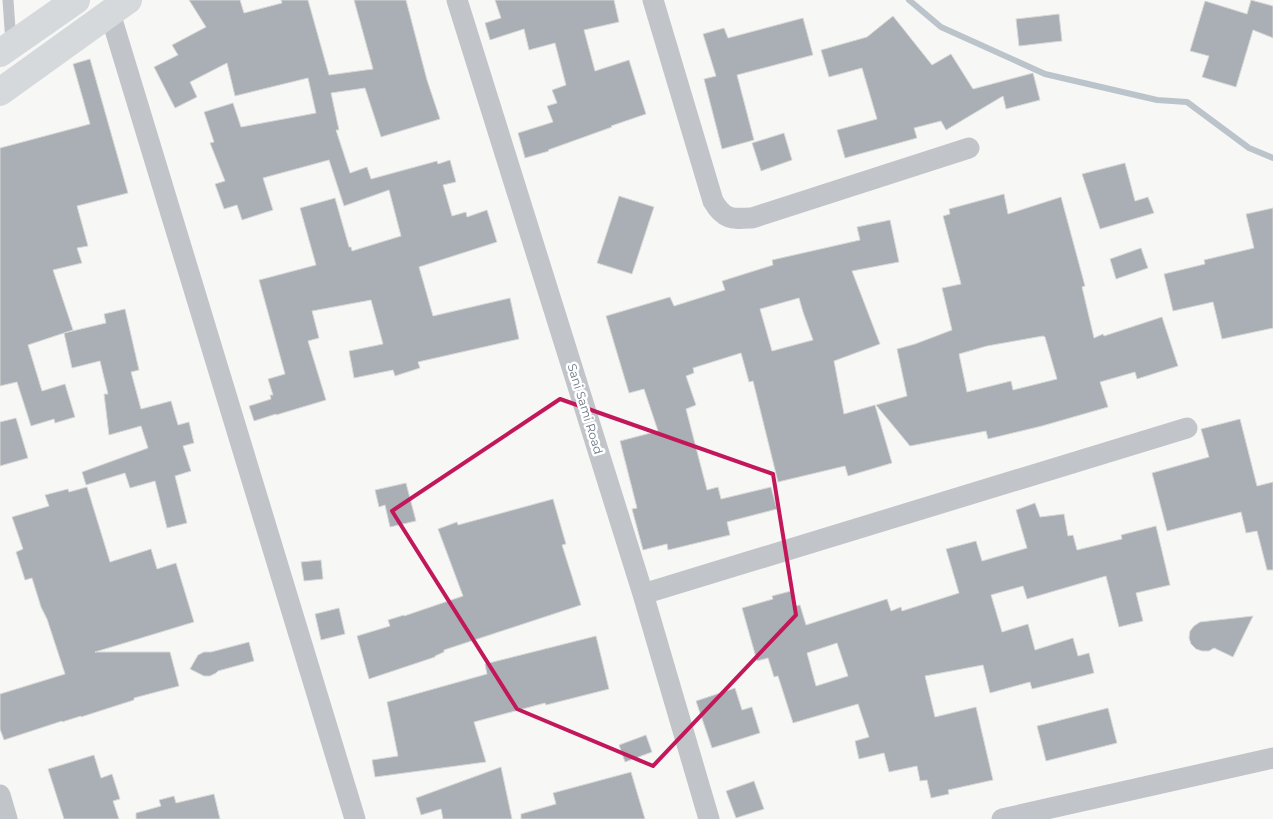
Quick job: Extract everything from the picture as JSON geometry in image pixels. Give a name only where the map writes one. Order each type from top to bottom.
[{"type":"main road","points":[[6,49],[76,0]]},
{"type":"main road","points":[[0,92],[119,6]]},
{"type":"street","name":"Sani Sami Road","points":[[457,0],[643,594],[709,819]]},
{"type":"street","points":[[653,0],[713,201],[722,214],[734,219],[752,218],[969,148]]},
{"type":"street","points":[[119,6],[355,819]]},
{"type":"street","points":[[643,594],[1187,428]]},
{"type":"street","points":[[1002,819],[1273,758]]},
{"type":"street","points":[[0,795],[7,819]]},
{"type":"lane","points":[[6,49],[8,0]]},
{"type":"highlighted area","points":[[560,399],[773,474],[796,615],[653,766],[517,709],[392,511]]},
{"type":"building","points":[[189,0],[240,0],[244,13],[282,3],[281,0],[308,0],[329,75],[373,69],[354,0],[406,0],[427,80],[440,119],[381,137],[365,88],[331,93],[339,130],[336,130],[350,173],[367,167],[371,179],[437,161],[438,164],[450,160],[456,182],[443,185],[452,216],[466,212],[467,217],[487,210],[497,242],[419,267],[433,316],[510,298],[519,339],[418,362],[420,368],[395,376],[393,370],[354,378],[349,351],[383,344],[371,300],[312,311],[319,338],[308,341],[326,400],[254,421],[249,406],[271,399],[270,395],[273,395],[268,379],[285,374],[259,280],[316,265],[300,208],[335,198],[349,247],[351,247],[352,251],[401,236],[389,190],[344,206],[329,160],[263,178],[273,210],[242,220],[237,205],[224,209],[215,184],[225,181],[210,143],[214,142],[204,112],[233,103],[241,127],[316,113],[308,78],[235,96],[227,63],[190,82],[197,97],[175,108],[154,67],[178,55],[172,45],[206,27]]},
{"type":"building","points":[[495,0],[614,0],[619,22],[584,30],[595,71],[629,60],[646,114],[549,151],[525,158],[518,133],[553,122],[547,106],[557,103],[552,90],[566,85],[555,43],[529,50],[524,29],[490,40],[485,23],[501,18]]},
{"type":"building","points":[[1251,0],[1273,6],[1273,38],[1253,30],[1236,87],[1202,77],[1209,56],[1190,51],[1205,1],[1247,14]]},
{"type":"building","points":[[1059,14],[1062,41],[1019,46],[1016,19]]},
{"type":"building","points":[[893,16],[932,65],[951,54],[973,89],[1033,73],[1040,100],[1006,109],[1003,96],[946,130],[941,121],[914,128],[917,138],[845,158],[837,130],[877,119],[862,68],[829,77],[821,50],[867,37]]},
{"type":"building","points":[[803,18],[813,55],[737,75],[754,140],[722,149],[704,79],[716,76],[703,34],[724,28],[728,38]]},
{"type":"building","points":[[90,59],[128,193],[77,206],[88,246],[77,248],[82,263],[53,270],[73,330],[28,345],[42,391],[65,384],[75,417],[55,423],[54,419],[31,426],[17,382],[0,386],[0,148],[90,124],[73,64]]},
{"type":"building","points":[[784,133],[792,160],[761,171],[752,143]]},
{"type":"building","points":[[1125,163],[1135,201],[1148,197],[1154,213],[1100,229],[1082,174]]},
{"type":"building","points":[[1004,194],[1008,214],[1061,197],[1085,286],[1082,287],[1094,338],[1162,317],[1178,366],[1137,379],[1135,372],[1100,382],[1108,407],[988,439],[986,431],[910,446],[876,405],[907,396],[897,349],[952,330],[942,288],[961,284],[943,216],[950,214],[949,209]],"holes":[[[1045,337],[1057,379],[1013,390],[1011,381],[967,392],[959,354],[987,346]]]},
{"type":"building","points":[[619,196],[654,207],[632,274],[597,263]]},
{"type":"building","points":[[1273,208],[1273,328],[1222,339],[1213,302],[1173,311],[1164,274],[1205,264],[1204,260],[1254,248],[1246,214]]},
{"type":"building","points":[[890,220],[899,262],[852,271],[880,344],[834,361],[844,414],[875,405],[892,463],[848,476],[845,466],[778,482],[753,381],[749,382],[741,353],[693,368],[694,373],[686,376],[696,405],[686,409],[707,490],[718,487],[721,499],[771,487],[777,509],[727,522],[730,535],[668,550],[667,544],[643,550],[632,509],[637,508],[620,441],[658,431],[644,389],[629,393],[606,316],[670,297],[674,306],[725,290],[722,281],[773,265],[772,260],[860,240],[857,227]],"holes":[[[799,298],[813,340],[772,351],[760,309]]]},
{"type":"building","points":[[1141,248],[1148,268],[1116,279],[1110,259]]},
{"type":"building","points":[[125,309],[139,370],[131,372],[141,409],[171,401],[178,425],[189,422],[194,443],[183,446],[191,471],[175,476],[187,523],[167,528],[155,481],[130,488],[125,473],[86,485],[82,472],[148,448],[141,426],[109,435],[104,394],[108,394],[100,361],[72,368],[64,333],[106,323],[104,314]]},
{"type":"building","points":[[16,418],[28,458],[0,466],[0,422]]},
{"type":"building","points":[[1240,419],[1257,486],[1273,482],[1273,570],[1267,570],[1257,531],[1246,533],[1241,512],[1167,531],[1152,473],[1209,457],[1201,429]]},
{"type":"building","points":[[406,483],[416,521],[390,527],[385,505],[379,507],[375,490]]},
{"type":"building","points":[[87,487],[110,562],[151,549],[157,569],[176,563],[194,622],[95,652],[170,652],[179,686],[134,698],[134,700],[4,740],[0,729],[0,694],[65,674],[32,578],[25,580],[16,552],[23,549],[12,517],[49,506],[45,495],[68,489],[69,492]]},
{"type":"building","points":[[553,499],[566,544],[562,545],[581,605],[444,650],[444,652],[435,657],[369,679],[357,636],[390,626],[388,620],[463,596],[438,529],[457,522],[458,525]]},
{"type":"building","points":[[1035,503],[1040,517],[1064,514],[1068,536],[1073,535],[1077,550],[1122,539],[1121,535],[1156,526],[1170,585],[1136,593],[1143,621],[1119,627],[1106,576],[1027,599],[1023,586],[991,595],[1002,632],[1028,624],[1035,650],[1073,638],[1078,656],[1089,653],[1094,673],[1032,689],[1030,682],[990,693],[983,665],[925,676],[935,717],[976,707],[993,780],[948,790],[949,794],[931,798],[927,780],[920,781],[917,766],[889,772],[884,753],[859,759],[855,741],[869,737],[858,704],[793,723],[778,676],[774,677],[768,658],[757,661],[742,608],[773,599],[772,596],[791,591],[795,606],[800,605],[806,625],[887,599],[891,611],[901,607],[902,611],[959,593],[946,549],[976,541],[982,561],[1027,548],[1016,510]],"holes":[[[837,643],[848,676],[816,686],[807,653]]]},
{"type":"building","points":[[321,560],[323,579],[304,581],[301,562]]},
{"type":"building","points":[[339,608],[345,634],[321,640],[315,614]]},
{"type":"building","points":[[1253,616],[1233,657],[1214,648],[1209,651],[1202,651],[1196,649],[1191,644],[1189,638],[1190,631],[1200,622]]},
{"type":"building","points":[[596,636],[609,689],[546,705],[545,703],[474,722],[486,762],[375,777],[372,760],[398,756],[387,702],[487,674],[485,664]]},
{"type":"building","points":[[249,642],[254,661],[218,671],[210,676],[204,676],[190,669],[198,655],[204,652],[211,652]]},
{"type":"building","points":[[735,688],[742,710],[752,707],[760,733],[712,748],[696,701]]},
{"type":"building","points":[[1108,708],[1117,743],[1046,761],[1037,726]]},
{"type":"building","points":[[646,735],[652,752],[625,762],[619,745]]},
{"type":"building","points":[[94,755],[101,778],[112,774],[120,799],[113,801],[119,819],[64,819],[48,769]]},
{"type":"building","points":[[501,767],[512,819],[443,819],[441,809],[421,815],[416,798]]},
{"type":"building","points":[[631,772],[645,819],[521,819],[521,814],[556,804],[553,793]]},
{"type":"building","points":[[754,781],[764,809],[736,818],[726,791]]},
{"type":"building","points":[[214,794],[220,819],[136,819],[136,813],[161,806],[159,800],[174,796],[176,803]]},
{"type":"waterway","points":[[909,0],[941,27],[1045,74],[1157,100],[1187,102],[1249,148],[1273,158]]}]
